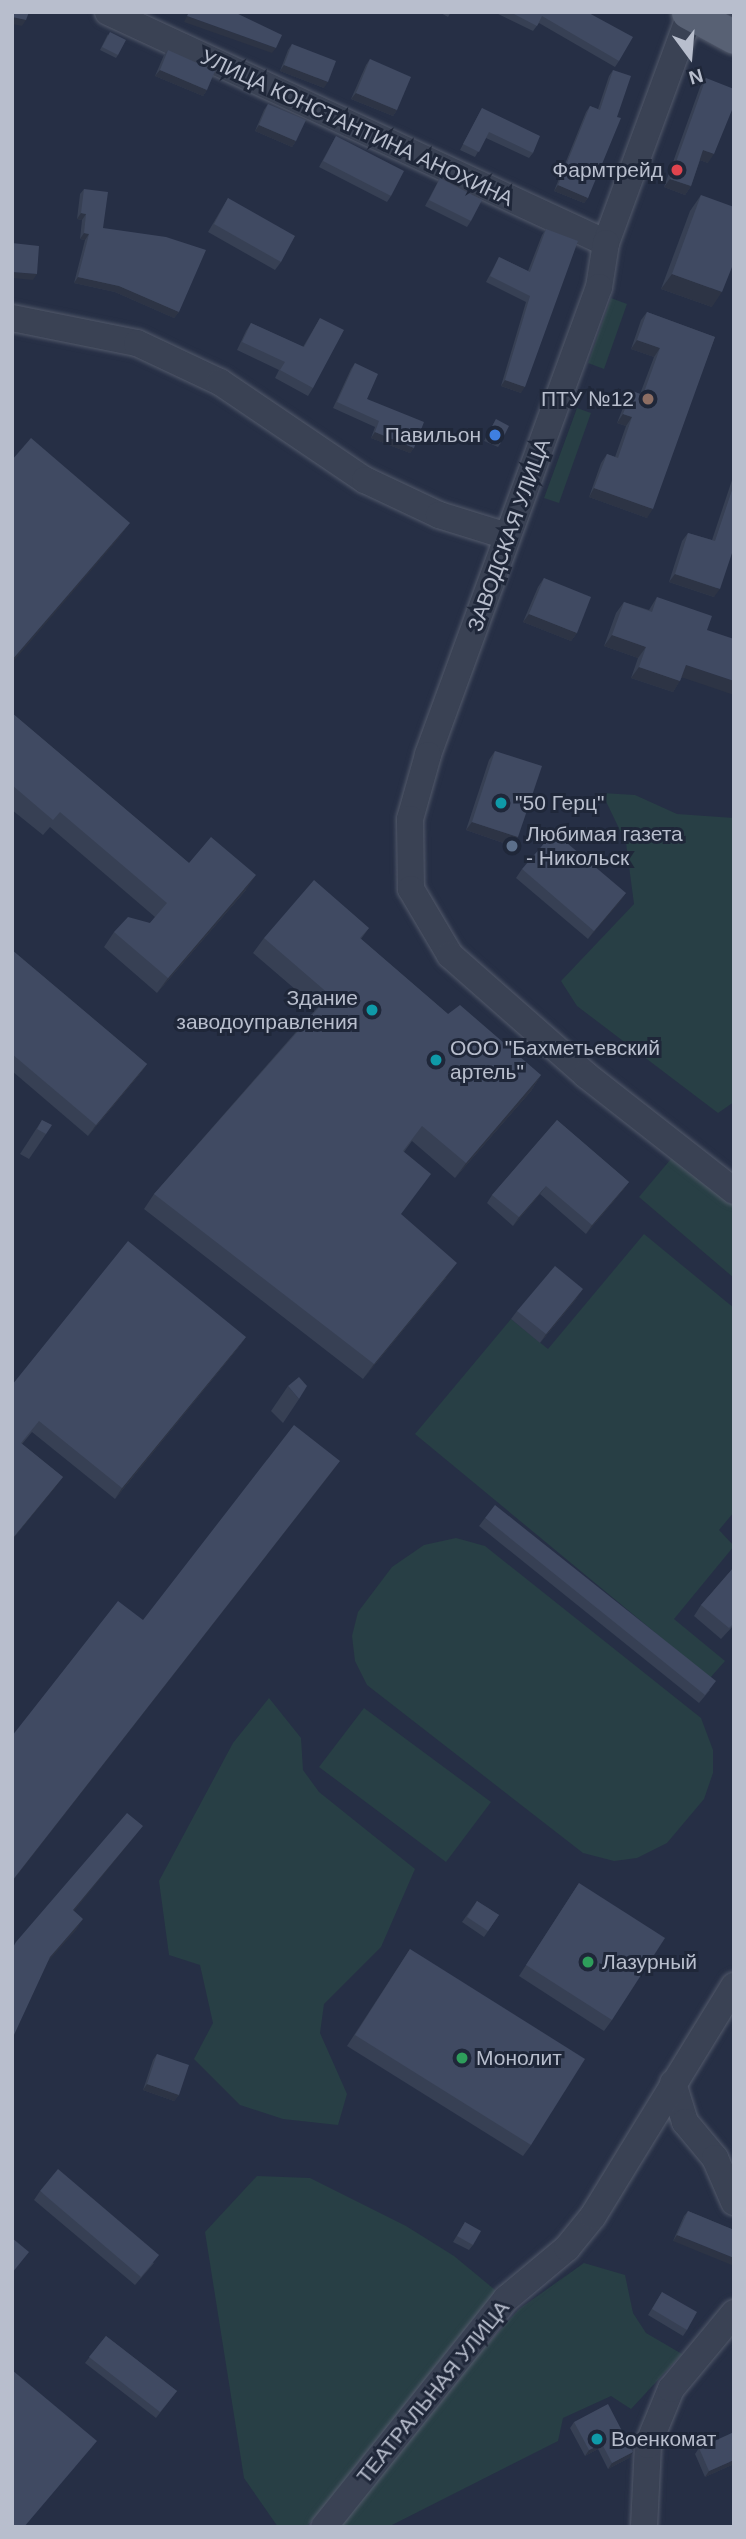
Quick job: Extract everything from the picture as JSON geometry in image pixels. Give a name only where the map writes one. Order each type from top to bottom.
[{"type":"main road","points":[[690,13],[734,37]]},
{"type":"street","name":"УЛИЦА КОНСТАНТИНА АНОХИНА","points":[[108,12],[606,243]]},
{"type":"street","name":"ЗАВОДСКАЯ УЛИЦА","points":[[690,13],[606,243],[599,287],[428,755],[410,819],[411,889],[450,955],[586,1075],[734,1192]]},
{"type":"street","points":[[12,318],[137,343],[220,382],[365,480],[439,516],[507,536]]},
{"type":"street","name":"ТЕАТРАЛЬНАЯ УЛИЦА","points":[[324,2527],[506,2299],[567,2248],[627,2166],[656,2107],[674,2083],[734,1986]]},
{"type":"street","points":[[674,2083],[685,2122],[715,2158],[734,2202]]},
{"type":"street","points":[[642,2524],[648,2445],[671,2389],[734,2313]]},
{"type":"green space","points":[[611,298],[627,304],[604,369],[588,363]]},
{"type":"green space","points":[[577,408],[591,413],[559,503],[544,498]]},
{"type":"green space","points":[[602,793],[635,795],[677,814],[734,818],[734,1102],[718,1113],[577,1006],[561,981],[634,904],[626,843]]},
{"type":"green space","points":[[681,1147],[734,1190],[734,1278],[639,1197]]},
{"type":"green space","points":[[644,1234],[734,1308],[734,1512],[719,1530],[734,1546],[674,1619],[725,1661],[710,1678],[415,1434],[511,1319],[548,1349]]},
{"type":"green space","points":[[456,1538],[485,1546],[701,1718],[713,1750],[713,1773],[704,1799],[667,1843],[637,1858],[614,1861],[583,1853],[367,1685],[355,1661],[352,1636],[358,1612],[392,1567],[424,1545]]},
{"type":"green space","points":[[269,1698],[301,1738],[303,1770],[319,1792],[415,1869],[381,1947],[324,2004],[320,2033],[347,2094],[338,2125],[283,2119],[240,2105],[194,2059],[213,2023],[200,1965],[169,1955],[159,1881],[233,1743]]},
{"type":"green space","points":[[364,1708],[491,1802],[446,1862],[319,1767]]},
{"type":"green space","points":[[257,2176],[310,2178],[406,2226],[454,2256],[506,2299],[306,2527],[278,2527],[244,2478],[205,2232]]},
{"type":"green space","points":[[584,2263],[625,2275],[633,2313],[646,2333],[682,2354],[631,2409],[611,2396],[563,2418],[558,2441],[388,2527],[324,2527],[519,2309]]},
{"type":"building","points":[[12,12],[29,12],[26,20],[12,17]]},
{"type":"building","points":[[189,12],[234,12],[282,35],[276,48],[187,16]]},
{"type":"building","points":[[510,12],[587,12],[633,37],[619,61],[542,16],[537,26]]},
{"type":"building","points":[[110,32],[126,40],[118,55],[102,47]]},
{"type":"building","points":[[292,44],[336,61],[328,82],[284,65]]},
{"type":"building","points":[[168,50],[215,71],[207,90],[160,70]]},
{"type":"building","points":[[370,59],[411,77],[397,110],[356,93]]},
{"type":"building","points":[[613,70],[631,76],[617,117],[621,118],[588,198],[558,185],[590,106],[600,110]]},
{"type":"building","points":[[706,78],[734,89],[734,105],[714,154],[703,150],[691,186],[670,179]]},
{"type":"building","points":[[268,104],[306,120],[296,141],[259,125]]},
{"type":"building","points":[[482,108],[540,136],[533,153],[489,132],[479,152],[463,144]]},
{"type":"building","points":[[336,136],[404,171],[391,196],[323,161]]},
{"type":"building","points":[[440,178],[482,200],[471,221],[429,200]]},
{"type":"building","points":[[84,189],[108,192],[103,228],[166,237],[206,250],[179,312],[119,286],[78,277],[89,234],[84,233],[86,214],[81,213]]},
{"type":"building","points":[[701,195],[734,207],[734,262],[722,292],[672,274]]},
{"type":"building","points":[[228,198],[295,236],[281,262],[214,224]]},
{"type":"building","points":[[546,229],[578,241],[525,387],[505,380],[530,296],[490,276],[499,257],[530,272]]},
{"type":"building","points":[[12,243],[39,246],[37,274],[12,272]]},
{"type":"building","points":[[647,312],[715,337],[653,509],[594,488],[607,454],[618,458],[632,417],[623,414],[632,391],[643,395],[660,348],[637,340]]},
{"type":"building","points":[[320,318],[344,330],[313,388],[280,370],[285,362],[242,342],[251,323],[304,347]]},
{"type":"building","points":[[355,363],[378,374],[367,399],[424,422],[414,448],[375,432],[379,421],[337,402]]},
{"type":"building","points":[[496,419],[509,426],[500,444],[486,438]]},
{"type":"building","points":[[31,438],[130,523],[12,660],[12,460]]},
{"type":"building","points":[[734,484],[734,547],[720,589],[675,574],[688,533],[715,541]]},
{"type":"building","points":[[544,578],[591,597],[577,633],[529,614]]},
{"type":"building","points":[[657,597],[712,616],[707,630],[734,639],[734,681],[686,665],[680,681],[639,667],[646,647],[612,635],[624,602],[652,612]]},
{"type":"building","points":[[12,713],[189,863],[211,837],[256,875],[168,978],[114,932],[128,917],[150,923],[167,903],[60,812],[53,820],[12,785]]},
{"type":"building","name":"\"50 Герц\"","points":[[495,751],[542,766],[518,837],[472,822]]},
{"type":"building","points":[[554,832],[626,893],[594,931],[522,869]]},
{"type":"building","points":[[314,880],[369,928],[360,938],[448,1014],[460,1005],[541,1075],[466,1163],[422,1126],[403,1151],[431,1174],[401,1214],[457,1263],[374,1364],[154,1194],[330,995],[264,938]]},
{"type":"building","points":[[12,950],[147,1064],[96,1125],[12,1054]]},
{"type":"building","points":[[42,1120],[52,1125],[46,1134],[37,1129]]},
{"type":"building","points":[[557,1120],[629,1182],[592,1225],[546,1186],[519,1217],[492,1195]]},
{"type":"building","points":[[128,1241],[246,1337],[122,1488],[39,1421],[21,1443],[63,1477],[12,1539],[12,1385]]},
{"type":"building","points":[[555,1266],[583,1289],[546,1334],[517,1311]]},
{"type":"building","points":[[299,1377],[307,1386],[299,1399],[288,1386]]},
{"type":"building","points":[[294,1425],[340,1461],[12,1881],[12,1736],[118,1601],[143,1620]]},
{"type":"building","points":[[495,1505],[716,1681],[705,1695],[485,1518]]},
{"type":"building","points":[[734,1567],[734,1623],[729,1628],[701,1605]]},
{"type":"building","points":[[127,1813],[143,1826],[73,1910],[83,1919],[50,1957],[12,2037],[12,1949]]},
{"type":"building","name":"Лазурный","points":[[579,1883],[665,1938],[612,2020],[526,1965]]},
{"type":"building","points":[[477,1901],[499,1915],[488,1931],[467,1917]]},
{"type":"building","name":"Монолит","points":[[410,1949],[585,2059],[531,2145],[355,2035]]},
{"type":"building","points":[[157,2054],[189,2065],[179,2095],[147,2084]]},
{"type":"building","points":[[58,2169],[159,2255],[141,2277],[40,2191]]},
{"type":"building","points":[[688,2211],[734,2230],[734,2258],[677,2235]]},
{"type":"building","points":[[465,2222],[481,2231],[473,2245],[457,2236]]},
{"type":"building","points":[[12,2238],[29,2252],[12,2273]]},
{"type":"building","points":[[662,2292],[697,2312],[687,2330],[652,2309]]},
{"type":"building","points":[[106,2336],[177,2391],[160,2412],[89,2357]]},
{"type":"building","points":[[12,2370],[97,2441],[24,2527],[12,2527]]},
{"type":"building","name":"Военкомат","points":[[608,2404],[633,2452],[612,2463],[602,2444],[589,2450],[574,2422]]},
{"type":"building","points":[[734,2432],[734,2460],[709,2471],[699,2448]]},
{"type":"place","name":"Фармтрейд","points":[[677,170]]},
{"type":"place","name":"ПТУ №12","points":[[648,399]]},
{"type":"place","name":"Павильон","points":[[495,435]]},
{"type":"place","name":"\"50 Герц\"","points":[[501,803]]},
{"type":"place","name":"Любимая газета - Никольск","points":[[512,846]]},
{"type":"place","name":"Здание заводоуправления","points":[[372,1010]]},
{"type":"place","name":"ООО \"Бахметьевский артель\"","points":[[436,1060]]},
{"type":"place","name":"Лазурный","points":[[588,1962]]},
{"type":"place","name":"Монолит","points":[[462,2058]]},
{"type":"place","name":"Военкомат","points":[[597,2439]]}]
